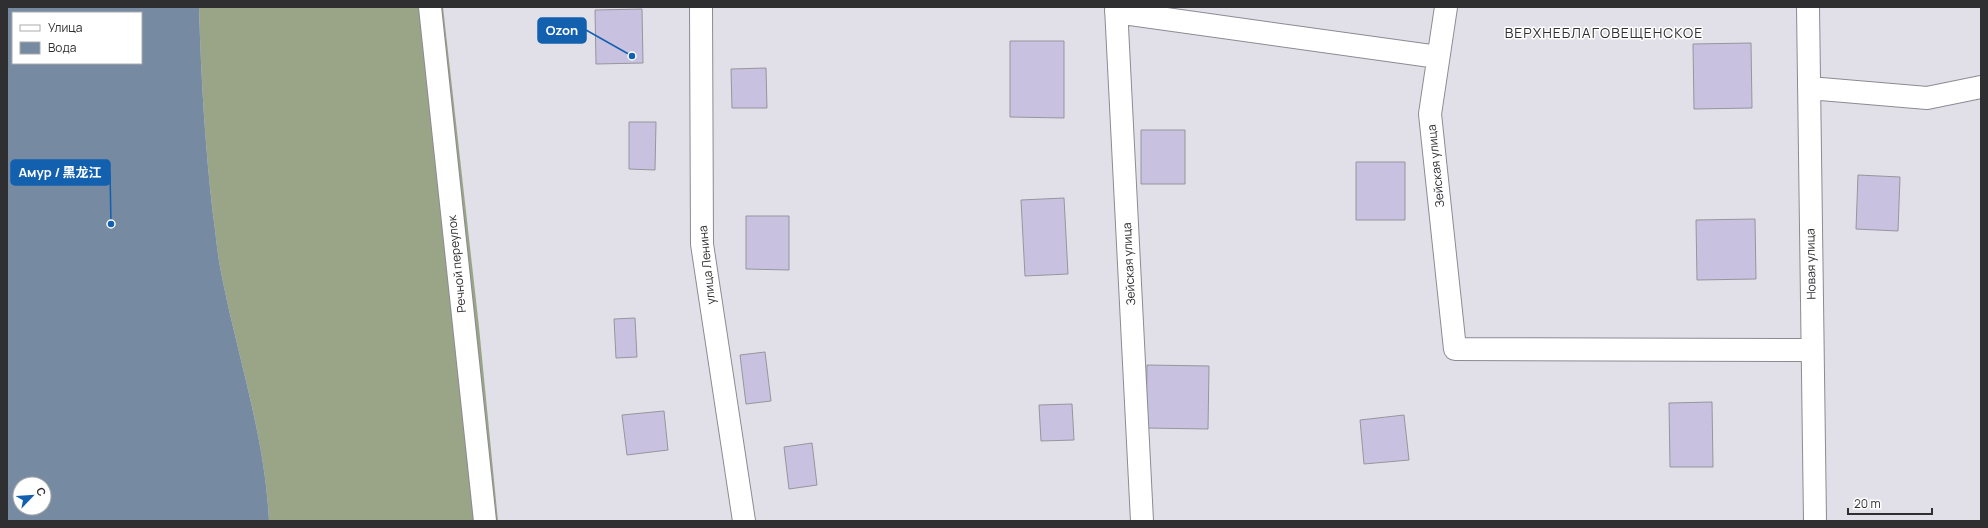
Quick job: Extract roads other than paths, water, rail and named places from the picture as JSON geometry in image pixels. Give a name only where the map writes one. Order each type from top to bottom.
[{"type":"street","name":"Речной переулок","points":[[430,7],[485,521]]},
{"type":"street","name":"улица Ленина","points":[[701,7],[702,244],[744,521]]},
{"type":"street","name":"Зейская улица","points":[[1446,7],[1430,114],[1455,349],[1812,350]]},
{"type":"street","name":"Новая улица","points":[[1808,7],[1815,521]]},
{"type":"street","name":"Зейская улица","points":[[1116,10],[1142,521]]},
{"type":"street","points":[[1116,10],[1438,57]]},
{"type":"street","points":[[1808,88],[1927,98],[1981,87]]},
{"type":"water","points":[[7,7],[199,7],[202,85],[210,189],[218,251],[227,303],[250,396],[262,458],[269,521],[7,521]]},
{"type":"place","name":"Ozon","points":[[632,56]]},
{"type":"place","name":"Амур / 黑龙江","points":[[111,224]]},
{"type":"district","name":"ВЕРХНЕБЛАГОВЕЩЕНСКОЕ","points":[[1604,33]]}]
